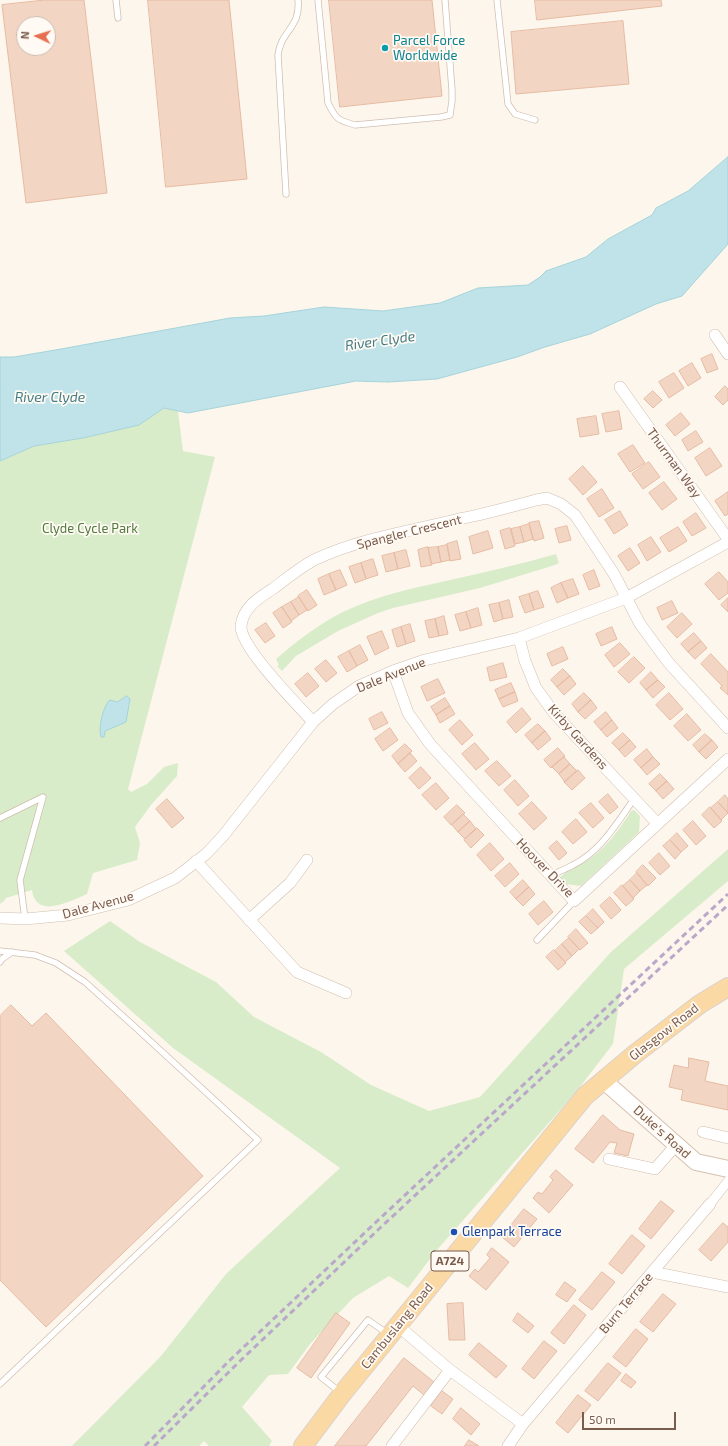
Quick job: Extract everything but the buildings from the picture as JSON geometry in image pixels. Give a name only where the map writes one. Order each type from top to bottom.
[{"type":"main road","name":"Glasgow Road","points":[[603,1080],[700,1004],[728,987]]},
{"type":"main road","name":"Duke's Road","points":[[603,1080],[696,1162],[728,1169]]},
{"type":"main road","name":"Cambuslang Road","points":[[303,1446],[393,1330],[585,1096],[603,1080]]},
{"type":"street","points":[[714,336],[728,354]]},
{"type":"street","name":"Thurman Way","points":[[620,387],[728,539]]},
{"type":"street","name":"Spangler Crescent","points":[[313,722],[258,660],[242,634],[241,625],[245,613],[253,602],[315,559],[360,542],[385,535],[547,498],[561,504],[575,515],[614,574],[626,598]]},
{"type":"street","name":"Dale Avenue","points":[[0,918],[25,919],[68,915],[128,900],[175,878],[206,854],[223,836],[313,722],[333,704],[359,686],[393,671],[425,660],[518,638],[626,598],[728,542]]},
{"type":"street","points":[[626,598],[640,624],[668,662],[728,728]]},
{"type":"street","name":"Kirby Gardens","points":[[518,638],[536,688],[554,713],[657,823]]},
{"type":"street","name":"Hoover Drive","points":[[393,671],[408,713],[430,744],[574,901],[728,759]]},
{"type":"street","points":[[250,920],[290,883],[307,860]]},
{"type":"street","points":[[196,861],[297,972],[346,993]]},
{"type":"street","points":[[703,1132],[728,1138]]},
{"type":"street","points":[[609,1159],[655,1169],[676,1145]]},
{"type":"street","name":"Burn Terrace","points":[[508,1446],[523,1424],[728,1181]]},
{"type":"street","points":[[652,1272],[728,1287]]},
{"type":"street","points":[[393,1330],[523,1424]]},
{"type":"street","points":[[392,1446],[450,1370]]},
{"type":"lane","points":[[116,0],[118,18]]},
{"type":"lane","points":[[286,194],[278,55],[279,47],[298,15],[298,0]]},
{"type":"lane","points":[[318,0],[328,103],[334,116],[342,122],[355,125],[450,115],[452,90],[445,0]]},
{"type":"lane","points":[[497,0],[508,104],[515,114],[535,120]]},
{"type":"lane","points":[[0,818],[43,797],[20,880],[25,919]]},
{"type":"lane","points":[[550,875],[575,865],[596,849],[609,835],[634,799]]},
{"type":"lane","points":[[537,940],[574,901]]},
{"type":"lane","points":[[0,951],[35,955],[56,963],[85,982],[258,1140],[0,1384]]},
{"type":"lane","points":[[0,962],[12,952]]},
{"type":"lane","points":[[342,1394],[321,1378],[368,1320],[393,1330]]},
{"type":"green space","name":"Clyde Cycle Park","points":[[164,408],[178,411],[183,451],[215,457],[128,789],[131,792],[147,784],[164,767],[178,763],[177,776],[151,805],[135,827],[140,843],[137,860],[93,873],[87,894],[63,904],[47,906],[40,904],[35,899],[32,890],[6,898],[0,904],[0,461],[34,446],[83,438],[139,425]]},
{"type":"green space","points":[[556,554],[559,563],[555,565],[480,588],[393,608],[378,613],[338,631],[296,656],[282,671],[277,666],[279,665],[276,659],[300,639],[327,621],[358,605],[397,592],[503,568]]},
{"type":"green space","points":[[634,810],[640,816],[639,832],[581,886],[565,884],[560,878],[603,848],[631,811]]},
{"type":"green space","points":[[728,849],[728,881],[624,969],[613,1044],[576,1092],[436,1251],[408,1288],[389,1276],[353,1298],[310,1344],[288,1374],[269,1375],[242,1407],[272,1441],[269,1446],[209,1446],[204,1441],[199,1446],[72,1446],[161,1356],[226,1274],[340,1168],[173,1048],[64,951],[110,921],[140,942],[216,982],[254,1017],[321,1052],[371,1085],[429,1111],[480,1097],[611,952]]},
{"type":"water","name":"River Clyde","points":[[728,157],[728,244],[682,296],[656,304],[590,334],[517,357],[437,379],[388,382],[356,381],[188,413],[164,408],[139,425],[83,438],[34,446],[0,461],[0,357],[14,357],[230,318],[264,316],[324,307],[383,311],[440,303],[478,288],[528,285],[546,271],[586,257],[608,239],[652,215],[656,208],[688,191]]},
{"type":"water","points":[[127,696],[130,699],[126,722],[105,731],[104,737],[101,737],[101,723],[103,712],[107,703],[110,700],[117,702]]},
{"type":"railway","points":[[145,1446],[229,1361],[728,894]]},
{"type":"railway","points":[[154,1446],[239,1362],[380,1228],[728,905]]},
{"type":"place","name":"Parcel Force Worldwide","points":[[385,48]]},
{"type":"place","name":"Glenpark Terrace","points":[[454,1232]]}]
